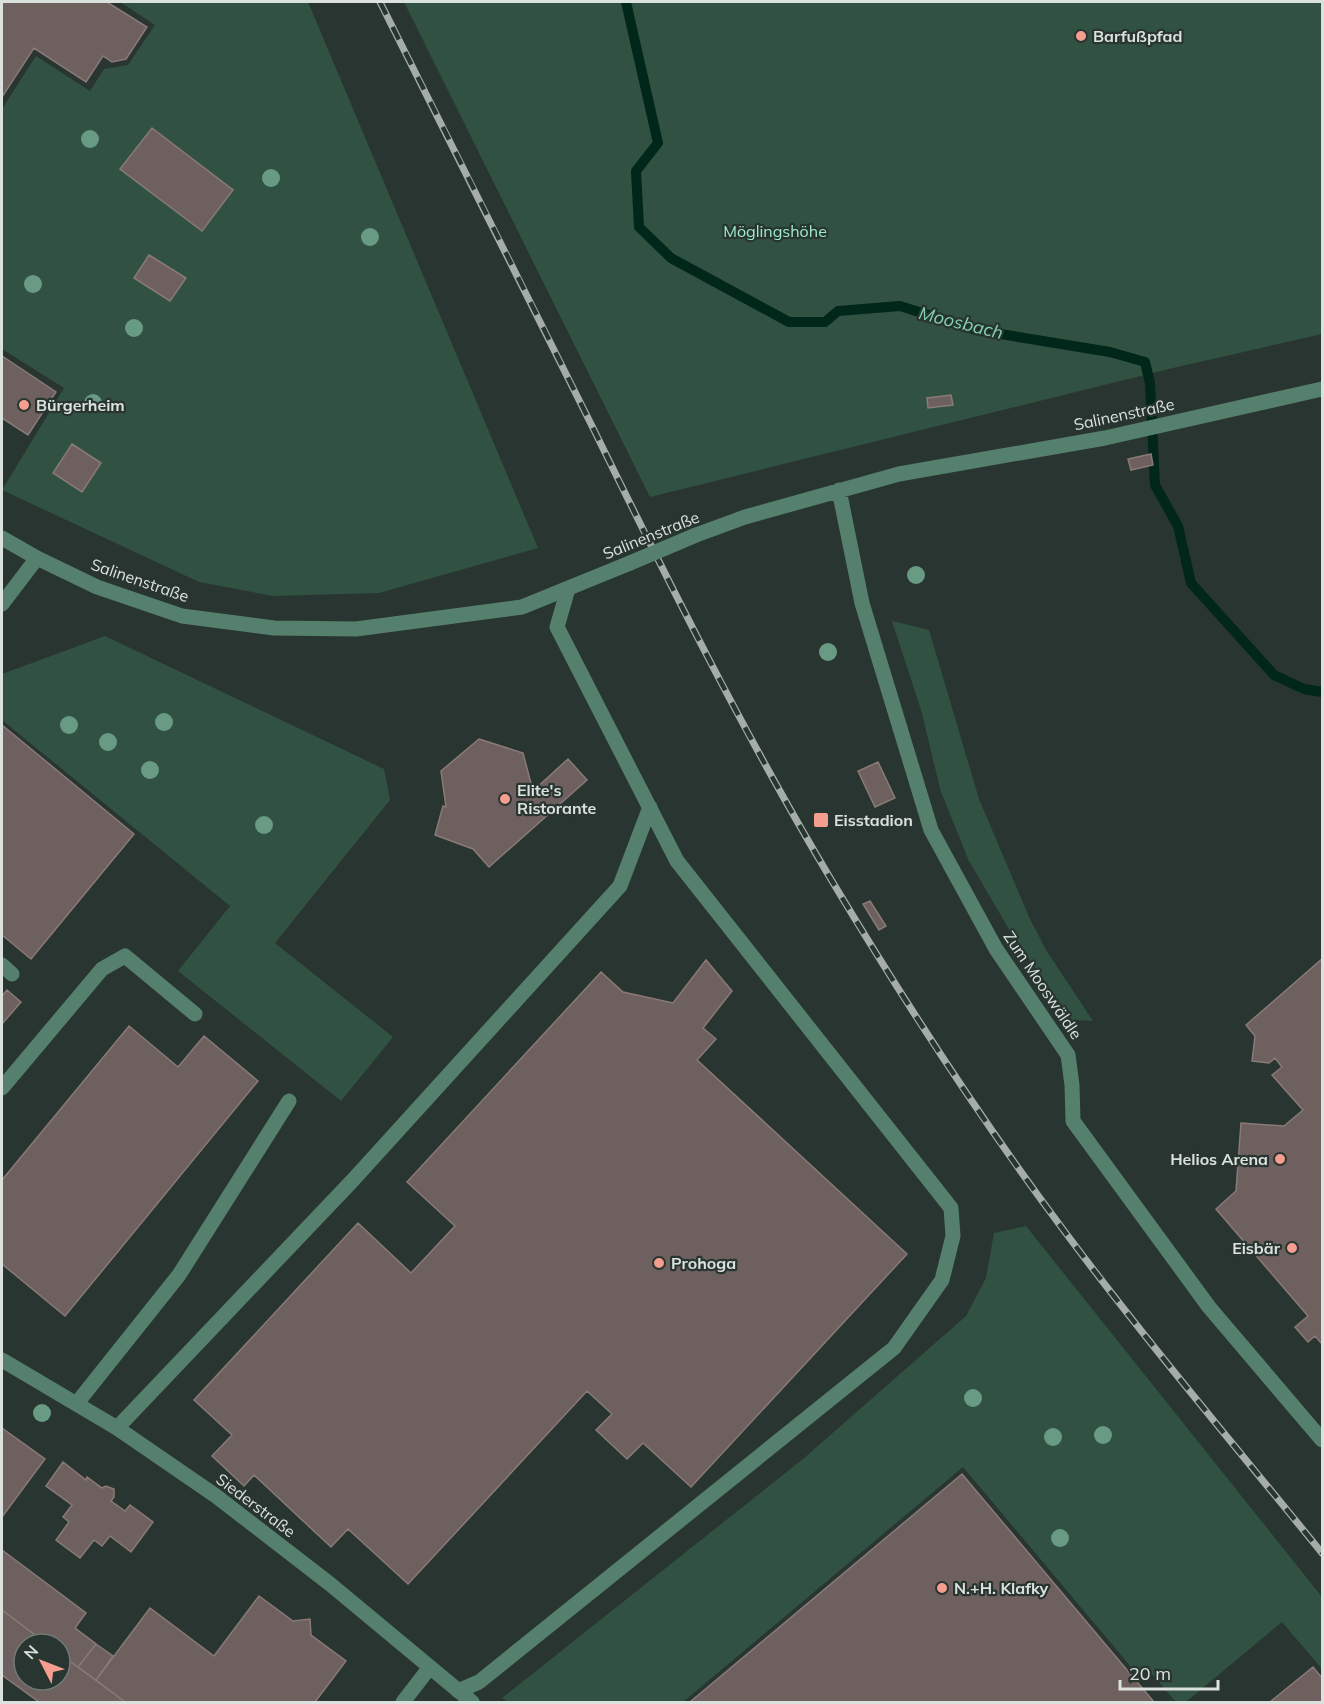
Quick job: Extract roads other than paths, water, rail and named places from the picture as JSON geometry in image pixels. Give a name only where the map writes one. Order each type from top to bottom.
[{"type":"street","name":"Salinenstraße","points":[[2,538],[97,587],[182,616],[274,628],[356,628],[522,606],[744,517],[899,474],[1105,438],[1323,389]]},
{"type":"street","name":"Zum Mooswäldle","points":[[839,490],[862,603],[931,830],[996,950],[1068,1055],[1073,1121],[1209,1307],[1323,1440]]},
{"type":"street","points":[[2,604],[37,558]]},
{"type":"street","points":[[458,1691],[478,1682],[894,1348],[942,1280],[953,1236],[951,1208],[677,861],[557,627],[568,589]]},
{"type":"street","points":[[117,1428],[353,1180],[620,886],[650,807]]},
{"type":"street","points":[[2,1088],[102,969],[125,956],[195,1014]]},
{"type":"street","points":[[76,1404],[179,1275],[289,1101]]},
{"type":"street","name":"Siederstraße","points":[[2,1360],[117,1428],[225,1503],[330,1584],[471,1702]]},
{"type":"street","points":[[403,1702],[430,1667]]},
{"type":"waterway","name":"Moosbach","points":[[626,2],[658,143],[636,171],[639,227],[671,258],[789,322],[825,322],[838,311],[900,306],[976,330],[1110,352],[1145,362],[1150,383],[1155,485],[1178,526],[1191,583],[1274,675],[1304,689],[1322,692]]},
{"type":"railway","points":[[380,2],[708,657],[768,770],[859,926],[973,1103],[1065,1232],[1160,1354],[1322,1553]]},
{"type":"place","name":"Barfußpfad","points":[[1081,36]]},
{"type":"place","name":"Bürgerheim","points":[[24,405]]},
{"type":"place","name":"Elite's Ristorante","points":[[505,799]]},
{"type":"place","name":"Eisstadion","points":[[821,820]]},
{"type":"place","name":"Helios Arena","points":[[1280,1159]]},
{"type":"place","name":"Eisbär","points":[[1292,1248]]},
{"type":"place","name":"Prohoga","points":[[659,1263]]},
{"type":"place","name":"N.+H. Klafky","points":[[942,1588]]},
{"type":"park label","name":"Möglingshöhe","points":[[775,231]]}]
